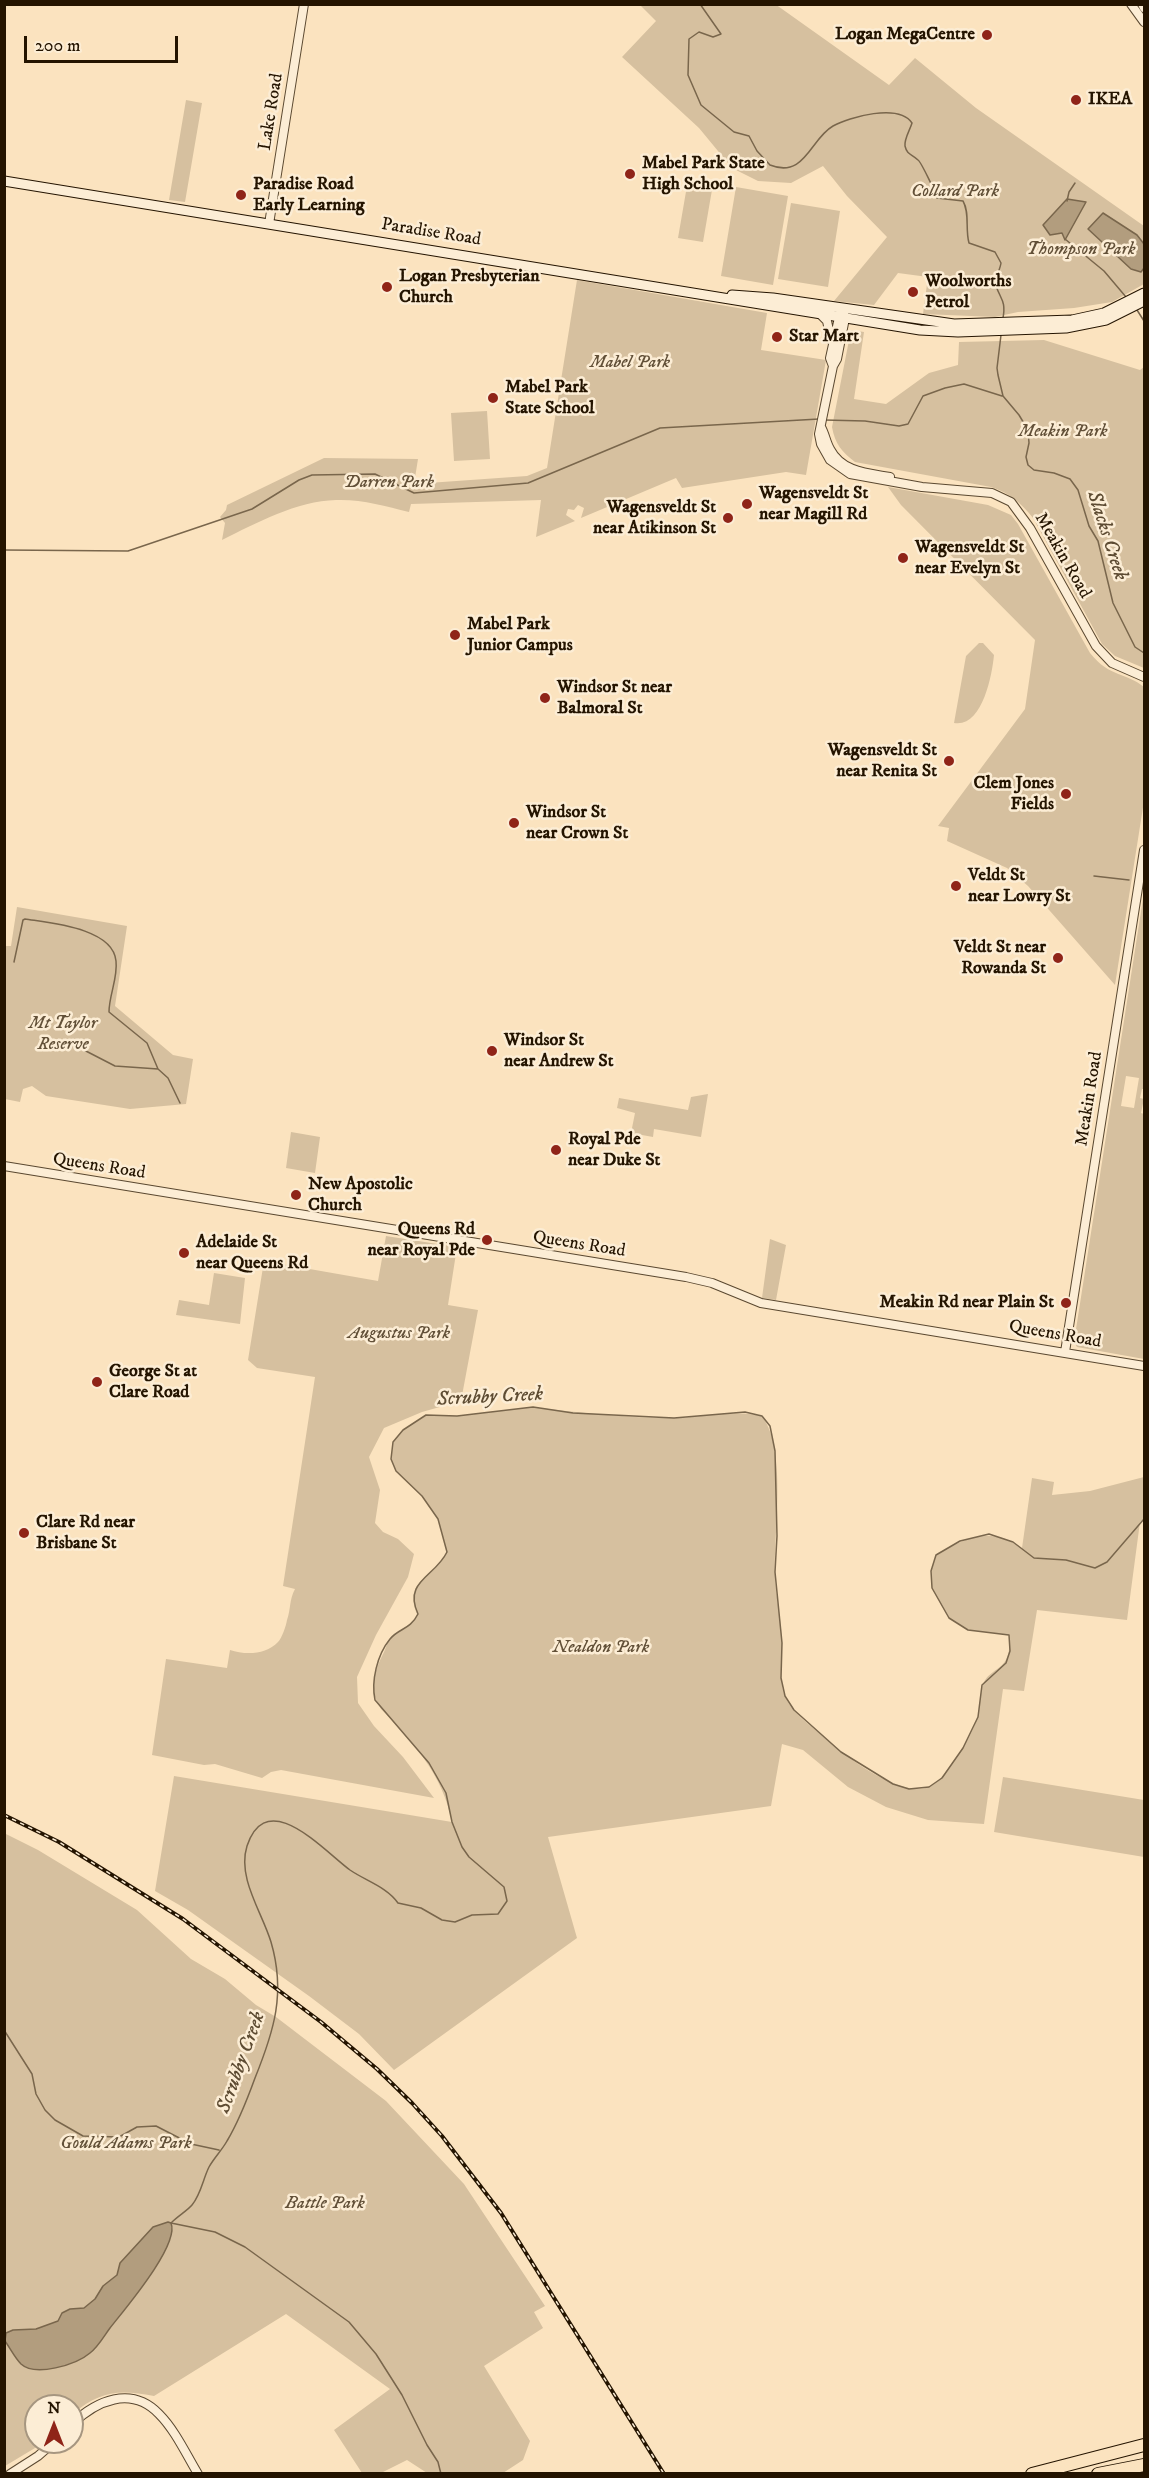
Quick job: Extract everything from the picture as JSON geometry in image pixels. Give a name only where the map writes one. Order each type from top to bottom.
[{"type":"highway","points":[[1032,2474],[1144,2445]]},
{"type":"highway","points":[[1098,2474],[1144,2465]]},
{"type":"highway","points":[[1133,2474],[1144,2472]]},
{"type":"main road","name":"Paradise Road","points":[[4,181],[710,294],[820,314],[993,327],[1066,328],[1086,325],[1144,301]]},
{"type":"main road","name":"Paradise Road","points":[[1121,310],[1144,293]]},
{"type":"main road","name":"Paradise Road","points":[[710,294],[757,296],[842,315]]},
{"type":"street","name":"Lake Road","points":[[269,224],[304,4]]},
{"type":"street","points":[[1131,4],[1144,22]]},
{"type":"street","points":[[1142,4],[1144,8]]},
{"type":"street","points":[[820,314],[827,321],[832,348]]},
{"type":"street","name":"Meakin Road","points":[[842,315],[830,358],[832,366],[819,434],[824,449],[834,464],[844,472],[873,479],[992,493],[1011,502],[1030,528],[1099,651],[1112,663],[1144,677]]},
{"type":"street","name":"Meakin Road","points":[[832,366],[837,359],[842,315]]},
{"type":"street","name":"Meakin Road","points":[[1065,1352],[1144,850]]},
{"type":"street","name":"Queens Road","points":[[4,1166],[686,1277],[706,1281],[761,1303],[1144,1366]]},
{"type":"street","points":[[84,2413],[105,2401],[124,2399],[142,2403],[160,2415],[198,2474]]},
{"type":"street","points":[[10,2474],[40,2454]]},
{"type":"green space","name":"Collard Park","points":[[775,4],[889,85],[915,58],[976,108],[1144,226],[1144,284],[1112,302],[1074,308],[1018,312],[995,317],[923,314],[928,277],[898,273],[874,305],[834,301],[887,237],[847,196],[823,166],[791,183],[758,181],[732,168],[699,128],[622,57],[656,21],[640,5]]},
{"type":"green space","points":[[186,100],[202,103],[185,202],[169,200]]},
{"type":"green space","points":[[688,180],[713,184],[703,242],[678,238]]},
{"type":"green space","points":[[736,187],[788,196],[773,285],[721,276]]},
{"type":"green space","points":[[791,203],[840,211],[828,287],[778,279]]},
{"type":"green space","points":[[577,280],[767,313],[761,350],[826,360],[806,475],[786,472],[682,488],[676,478],[581,518],[584,508],[578,505],[574,510],[568,509],[566,515],[575,521],[536,537],[541,500],[411,504],[409,512],[364,502],[336,500],[321,501],[292,509],[222,540],[225,523],[220,517],[227,505],[324,458],[418,459],[414,484],[527,476],[547,468]]},
{"type":"green space","name":"Meakin Park","points":[[851,330],[864,332],[854,399],[886,404],[929,373],[958,365],[959,342],[1044,340],[1140,370],[1144,367],[1144,668],[1115,656],[1102,644],[1033,518],[1015,499],[991,487],[855,462],[843,451],[837,443],[832,427]]},
{"type":"green space","points":[[487,411],[490,459],[454,461],[451,413]]},
{"type":"green space","points":[[888,487],[988,505],[1011,515],[1090,653],[1104,667],[1144,687],[1144,801],[1115,985],[1028,886],[1007,868],[947,841],[949,828],[938,826],[1025,709],[1035,640],[901,505]]},
{"type":"green space","points":[[979,643],[983,643],[994,655],[988,687],[984,699],[972,717],[964,722],[954,723],[966,656]]},
{"type":"green space","points":[[1144,892],[1144,1089],[1142,1089],[1140,1098],[1144,1099],[1141,1113],[1144,1114],[1144,1359],[1077,1347],[1074,1342]],"holes":[[[1126,1076],[1139,1078],[1134,1108],[1121,1106]]]},
{"type":"green space","name":"Mt Taylor Reserve","points":[[17,907],[127,926],[115,1006],[173,1055],[193,1059],[186,1104],[130,1109],[46,1096],[32,1086],[23,1089],[20,1102],[5,1099],[5,946],[11,946]]},
{"type":"green space","points":[[708,1094],[701,1137],[654,1129],[653,1137],[631,1133],[635,1113],[617,1108],[619,1098],[688,1110],[691,1097]]},
{"type":"green space","points":[[291,1132],[320,1137],[315,1173],[286,1168]]},
{"type":"green space","name":"Augustus Park","points":[[386,1236],[457,1247],[448,1305],[478,1310],[461,1401],[422,1412],[384,1428],[369,1457],[380,1490],[375,1523],[383,1532],[398,1539],[414,1554],[408,1577],[376,1635],[357,1677],[358,1703],[374,1726],[403,1757],[434,1798],[281,1770],[271,1772],[262,1778],[215,1764],[204,1765],[152,1755],[166,1659],[227,1668],[230,1650],[249,1653],[268,1649],[278,1642],[282,1635],[295,1589],[283,1586],[315,1377],[257,1368],[248,1360],[264,1261],[378,1281]]},
{"type":"green space","points":[[770,1239],[786,1245],[776,1300],[762,1298]]},
{"type":"green space","points":[[214,1273],[245,1278],[240,1324],[176,1315],[179,1300],[209,1305]]},
{"type":"green space","name":"Nealdon Park","points":[[533,1407],[640,1417],[675,1418],[730,1413],[762,1416],[770,1431],[777,1469],[775,1572],[782,1636],[781,1676],[784,1694],[798,1715],[840,1750],[864,1768],[893,1783],[907,1788],[920,1789],[931,1786],[944,1774],[969,1738],[978,1715],[985,1680],[1004,1663],[1009,1648],[1009,1635],[968,1630],[949,1618],[932,1588],[931,1571],[936,1555],[968,1539],[989,1536],[1010,1541],[1022,1548],[1032,1478],[1054,1482],[1052,1495],[1090,1491],[1144,1477],[1144,1519],[1140,1522],[1127,1620],[1037,1610],[1024,1691],[1003,1689],[984,1824],[928,1820],[886,1807],[848,1787],[803,1750],[782,1744],[771,1806],[548,1837],[577,1938],[394,2070],[359,2034],[309,1996],[188,1910],[155,1891],[174,1776],[452,1822],[448,1805],[434,1775],[416,1747],[381,1709],[375,1694],[375,1674],[388,1642],[414,1619],[417,1614],[414,1593],[417,1586],[442,1561],[447,1552],[438,1519],[422,1496],[396,1471],[391,1459],[393,1442],[403,1430],[426,1415],[457,1416]]},
{"type":"green space","points":[[1003,1777],[1144,1800],[1144,1857],[994,1832]]},
{"type":"green space","points":[[4,1833],[38,1850],[137,1910],[191,1959],[225,1979],[256,2005],[276,2017],[386,2101],[464,2184],[545,2306],[534,2312],[543,2328],[484,2366],[530,2441],[523,2460],[503,2473],[427,2473],[407,2460],[381,2473],[362,2473],[334,2430],[390,2389],[286,2314],[154,2396],[130,2393],[110,2394],[84,2405],[84,2394],[24,2394],[25,2454],[5,2466]]},
{"type":"shaded area","points":[[1067,199],[1086,202],[1065,240],[1062,233],[1050,235],[1043,225]]},
{"type":"shaded area","points":[[1103,213],[1137,235],[1144,244],[1144,268],[1141,272],[1131,269],[1088,229]]},
{"type":"shaded area","points":[[171,2223],[172,2233],[159,2261],[138,2293],[93,2351],[75,2362],[56,2368],[27,2368],[21,2364],[5,2341],[6,2333],[13,2330],[36,2329],[58,2321],[62,2313],[70,2309],[84,2308],[95,2299],[103,2286],[117,2275],[120,2263],[153,2227]]},
{"type":"waterway","name":"Slacks Creek","points":[[700,4],[721,34],[713,37],[699,32],[689,39],[688,75],[701,105],[734,132],[749,136],[757,151],[770,165],[782,168],[791,167],[806,156],[825,132],[850,119],[886,113],[906,117],[912,123],[905,140],[907,151],[920,162],[937,198],[963,201],[969,243],[995,252],[1001,263],[996,286],[1003,304],[1003,318]]},
{"type":"waterway","points":[[1067,201],[1069,192],[1075,183]]},
{"type":"waterway","points":[[1065,239],[1104,271],[1126,297]]},
{"type":"waterway","points":[[1137,310],[1144,321]]},
{"type":"waterway","name":"Slacks Creek","points":[[1001,335],[998,375],[1003,396],[1028,430],[1029,443],[1026,457],[1028,465],[1034,470],[1054,473],[1070,479],[1078,490],[1089,526],[1098,541],[1113,603],[1135,647],[1144,653]]},
{"type":"waterway","points":[[824,420],[865,421],[899,426],[908,424],[923,396],[964,384],[1002,396]]},
{"type":"waterway","points":[[4,550],[128,551],[252,509],[299,480],[312,475],[375,474],[414,493],[528,483],[660,428],[819,419]]},
{"type":"waterway","points":[[1094,876],[1129,880]]},
{"type":"waterway","points":[[14,962],[25,919],[79,929],[104,941],[112,950],[116,961],[109,1012],[147,1043],[158,1069],[168,1078],[180,1103]]},
{"type":"waterway","points":[[82,1049],[115,1066],[158,1069]]},
{"type":"waterway","name":"Scrubby Creek","points":[[172,2222],[195,2201],[209,2167],[235,2126],[262,2061],[276,2011],[278,1978],[271,1942],[252,1895],[245,1870],[247,1846],[256,1829],[268,1822],[281,1822],[296,1828],[350,1870],[388,1893],[398,1903],[421,1908],[442,1920],[455,1922],[472,1915],[498,1914],[507,1901],[504,1887],[469,1857],[462,1847],[452,1822],[446,1793],[429,1763],[375,1700],[378,1660],[385,1645],[393,1635],[415,1619],[418,1614],[414,1603],[417,1586],[447,1552],[438,1519],[422,1496],[396,1471],[391,1459],[393,1442],[403,1430],[426,1415],[457,1416],[533,1407],[573,1413],[674,1418],[745,1412],[762,1416],[770,1426],[775,1451],[777,1536],[775,1572],[782,1643],[781,1678],[785,1696],[794,1710],[841,1752],[893,1784],[909,1789],[929,1787],[942,1778],[963,1748],[978,1717],[982,1685],[1006,1663],[1010,1651],[1009,1635],[968,1630],[949,1618],[932,1588],[931,1571],[936,1555],[960,1541],[989,1534],[1013,1542],[1034,1558],[1066,1560],[1095,1568],[1107,1562],[1144,1519]]},
{"type":"waterway","points":[[4,2030],[32,2074],[36,2094],[45,2110],[55,2120],[83,2136],[119,2137],[137,2127],[156,2126],[191,2144],[219,2150]]},
{"type":"waterway","points":[[171,2223],[215,2232],[245,2247],[349,2322],[376,2354],[402,2395],[438,2462],[441,2474]]},
{"type":"railway","points":[[4,1815],[59,1842],[183,1919],[321,2022],[377,2069],[412,2103],[442,2136],[501,2213],[664,2474]]},
{"type":"place","name":"Logan MegaCentre","points":[[987,35]]},
{"type":"place","name":"IKEA","points":[[1076,100]]},
{"type":"place","name":"Mabel Park State High School","points":[[630,174]]},
{"type":"place","name":"Paradise Road Early Learning","points":[[241,195]]},
{"type":"place","name":"Logan Presbyterian Church","points":[[387,287]]},
{"type":"place","name":"Woolworths Petrol","points":[[913,292]]},
{"type":"place","name":"Star Mart","points":[[777,337]]},
{"type":"place","name":"Mabel Park State School","points":[[493,398]]},
{"type":"place","name":"Wagensveldt St near Magill Rd","points":[[747,504]]},
{"type":"place","name":"Wagensveldt St near Atikinson St","points":[[728,518]]},
{"type":"place","name":"Wagensveldt St near Evelyn St","points":[[903,558]]},
{"type":"place","name":"Mabel Park Junior Campus","points":[[455,635]]},
{"type":"place","name":"Windsor St near Balmoral St","points":[[545,698]]},
{"type":"place","name":"Wagensveldt St near Renita St","points":[[949,761]]},
{"type":"place","name":"Clem Jones Fields","points":[[1066,794]]},
{"type":"place","name":"Windsor St near Crown St","points":[[514,823]]},
{"type":"place","name":"Veldt St near Lowry St","points":[[956,886]]},
{"type":"place","name":"Veldt St near Rowanda St","points":[[1058,958]]},
{"type":"place","name":"Windsor St near Andrew St","points":[[492,1051]]},
{"type":"place","name":"Royal Pde near Duke St","points":[[556,1150]]},
{"type":"place","name":"New Apostolic Church","points":[[296,1195]]},
{"type":"place","name":"Queens Rd near Royal Pde","points":[[487,1240]]},
{"type":"place","name":"Adelaide St near Queens Rd","points":[[184,1253]]},
{"type":"place","name":"Meakin Rd near Plain St","points":[[1066,1303]]},
{"type":"place","name":"George St at Clare Road","points":[[97,1382]]},
{"type":"place","name":"Clare Rd near Brisbane St","points":[[24,1533]]},
{"type":"park label","name":"Thompson Park","points":[[1081,250]]},
{"type":"park label","name":"Mabel Park","points":[[630,363]]},
{"type":"park label","name":"Darren Park","points":[[389,483]]},
{"type":"park label","name":"Gould Adams Park","points":[[126,2144]]},
{"type":"park label","name":"Battle Park","points":[[325,2204]]}]
